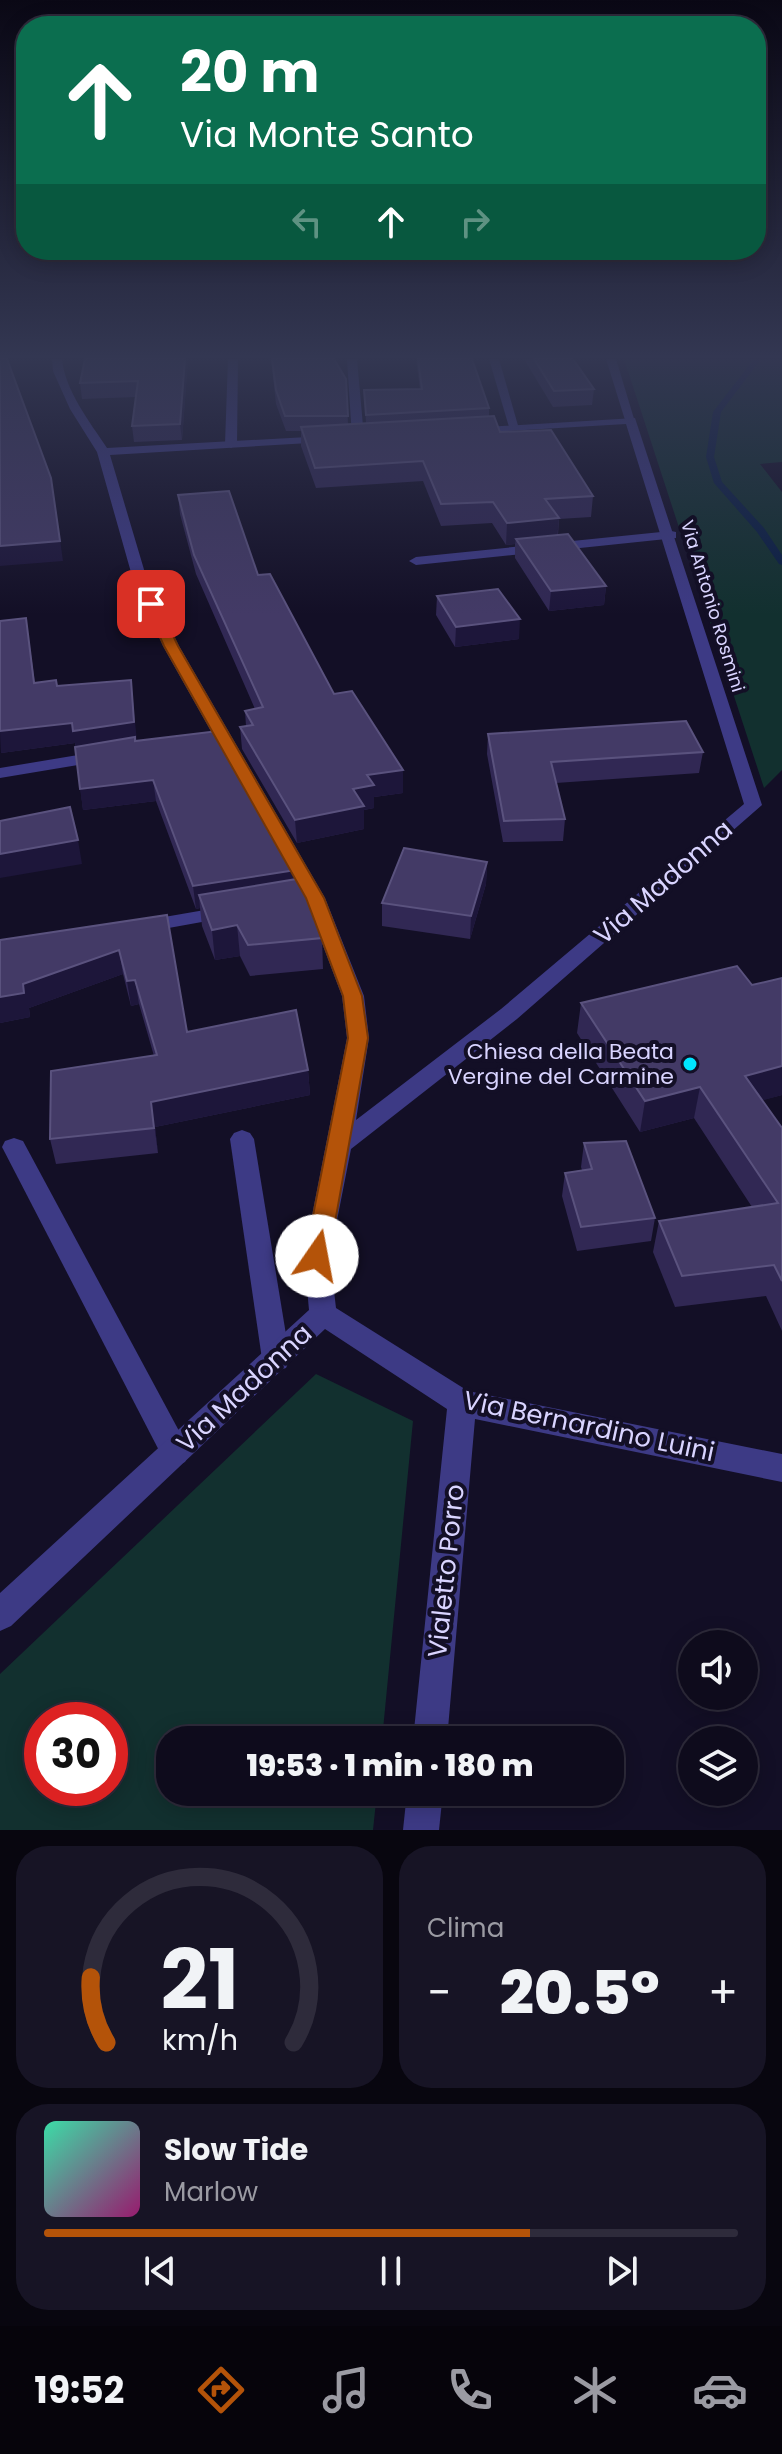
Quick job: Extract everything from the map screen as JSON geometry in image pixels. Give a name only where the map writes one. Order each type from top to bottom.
[{"type":"street","points":[[98,444],[141,583],[217,737],[307,899],[353,996],[358,1038],[340,1145]]},
{"type":"street","points":[[103,452],[225,444]]},
{"type":"street","name":"Via Antonio Rosmini","points":[[639,444],[671,535],[753,805]]},
{"type":"street","points":[[416,561],[671,535]]},
{"type":"street","points":[[0,773],[120,753]]},
{"type":"street","name":"Via Madonna","points":[[0,1615],[323,1314],[317,1256],[340,1145],[509,1014],[753,805]]},
{"type":"street","points":[[126,930],[252,908]]},
{"type":"street","points":[[242,1139],[276,1359]]},
{"type":"street","points":[[14,1147],[175,1452]]},
{"type":"street","name":"Via Bernardino Luini","points":[[323,1314],[462,1403],[782,1468]]},
{"type":"street","name":"Vialetto Porro","points":[[431,1726],[462,1403]]},
{"type":"street","points":[[421,1830],[424,1806]]},
{"type":"green space","points":[[652,444],[782,444],[782,462],[760,464],[782,492],[782,770],[764,788]]},
{"type":"green space","points":[[316,1374],[413,1421],[383,1726],[156,1726],[156,1806],[376,1806],[373,1830],[0,1830],[0,1674]]},
{"type":"building","points":[[0,444],[39,444],[51,478],[60,541],[0,546]]},
{"type":"building","points":[[307,444],[560,444],[593,496],[545,499],[559,518],[507,523],[493,502],[441,504],[423,461],[315,468]]},
{"type":"building","points":[[229,491],[258,575],[270,574],[334,694],[352,691],[403,770],[367,775],[374,785],[353,789],[364,806],[295,820],[240,727],[253,725],[245,711],[263,707],[194,555],[178,495]]},
{"type":"building","points":[[568,534],[606,586],[551,591],[516,539]]},
{"type":"building","points":[[498,589],[520,619],[456,627],[437,596]]},
{"type":"building","points":[[26,618],[34,683],[56,680],[57,686],[131,680],[134,722],[73,731],[72,723],[0,731],[0,621]]},
{"type":"building","points":[[686,721],[703,752],[551,762],[565,819],[504,821],[488,734]]},
{"type":"building","points":[[218,731],[296,870],[193,886],[153,780],[80,789],[75,747],[135,737],[135,741]]},
{"type":"building","points":[[70,807],[78,840],[0,854],[0,821]]},
{"type":"building","points":[[404,848],[487,862],[471,916],[382,903]]},
{"type":"building","points":[[303,878],[322,938],[248,945],[237,925],[212,930],[199,895]]},
{"type":"building","points":[[167,915],[187,1032],[296,1010],[308,1070],[151,1102],[154,1128],[50,1139],[51,1071],[157,1055],[135,980],[127,981],[119,950],[23,984],[24,993],[0,997],[0,940]]},
{"type":"building","points":[[737,966],[752,985],[782,978],[782,1066],[745,1076],[782,1128],[782,1281],[774,1265],[682,1276],[659,1221],[778,1203],[700,1087],[645,1101],[581,1003]]},
{"type":"building","points":[[626,1141],[655,1218],[581,1227],[565,1173],[592,1169],[584,1143]]},
{"type":"waterway","points":[[712,444],[710,457],[718,483],[761,530],[782,562]]},
{"type":"place","name":"Chiesa della Beata Vergine del Carmine","points":[[690,1064]]},
{"type":"route","points":[[151,604],[171,646],[315,898],[353,996],[358,1038],[317,1256]]}]
